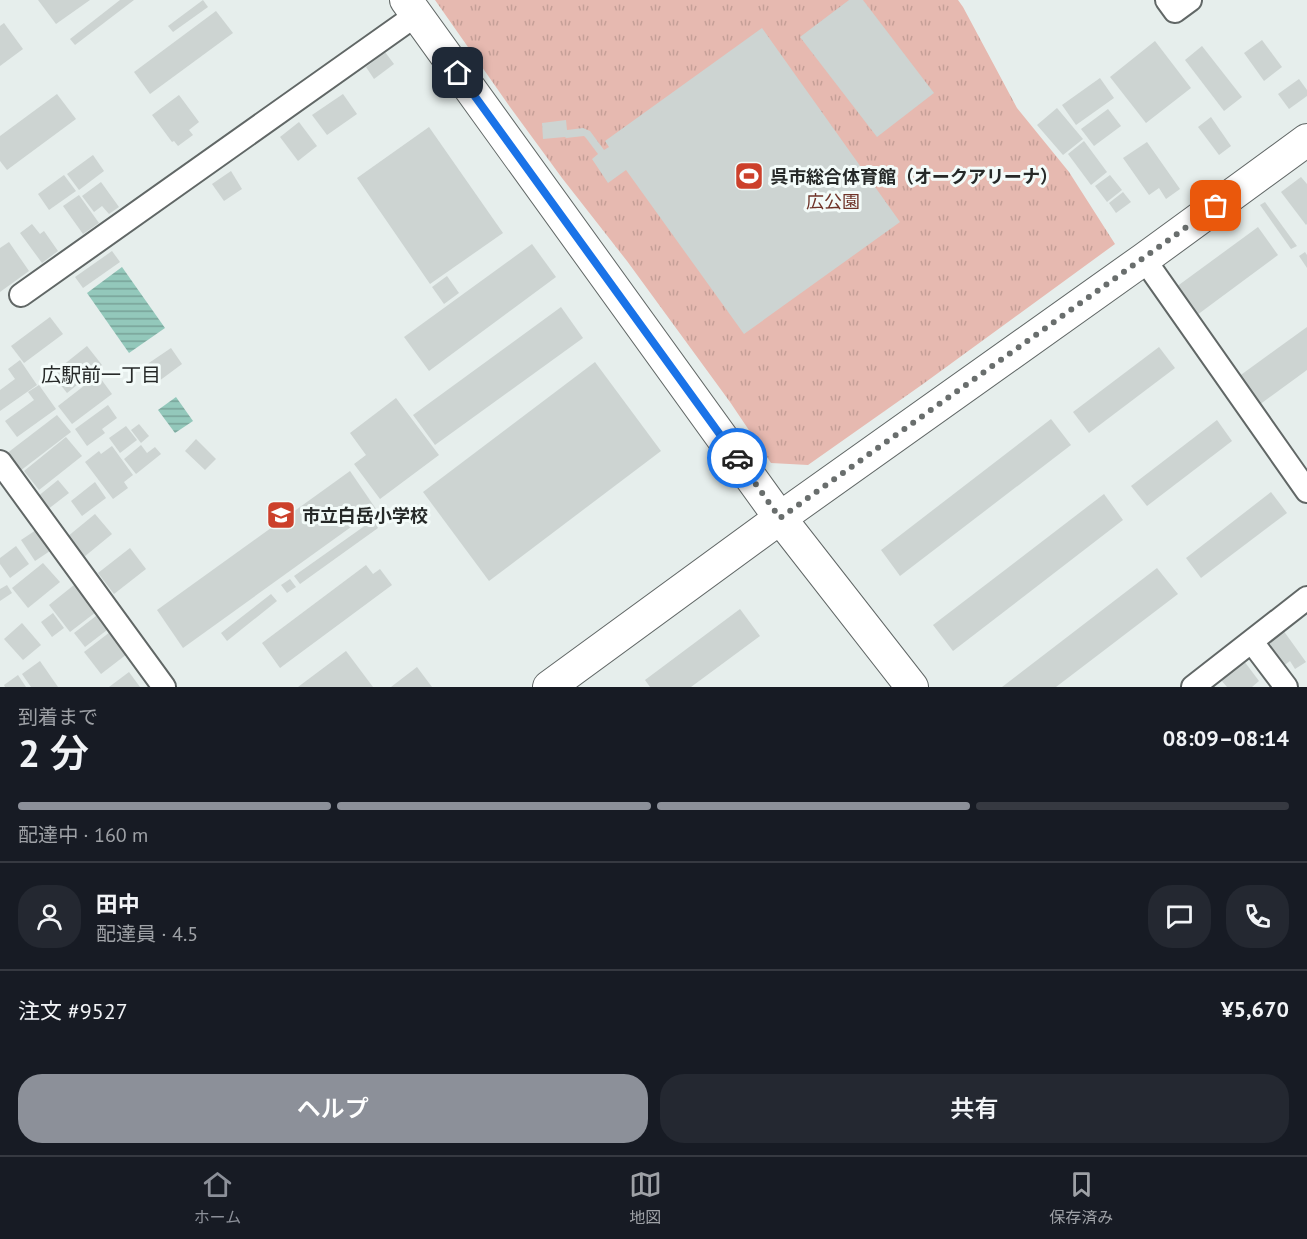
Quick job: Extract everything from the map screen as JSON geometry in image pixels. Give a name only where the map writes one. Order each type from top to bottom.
[{"type":"street","points":[[1167,0],[1175,11],[1190,0]]},
{"type":"street","points":[[21,295],[411,7],[780,518],[912,687]]},
{"type":"street","points":[[549,687],[780,518],[1307,140]]},
{"type":"street","points":[[1143,259],[1307,491]]},
{"type":"street","points":[[0,462],[164,687]]},
{"type":"street","points":[[1193,687],[1307,598]]},
{"type":"street","points":[[1252,642],[1286,687]]},
{"type":"green space","name":"広公園","points":[[435,0],[958,0],[1017,108],[1069,172],[1115,244],[808,465],[771,463],[730,402],[627,261],[562,178]]},
{"type":"shaded area","points":[[122,267],[165,328],[129,353],[87,293]]},
{"type":"shaded area","points":[[176,397],[193,421],[175,433],[158,410]]},
{"type":"building","points":[[38,0],[90,0],[56,24]]},
{"type":"building","points":[[120,0],[134,0],[75,45],[70,39]]},
{"type":"building","points":[[203,0],[208,7],[173,32],[168,26]]},
{"type":"building","points":[[849,0],[863,0],[934,93],[877,137],[800,37]]},
{"type":"building","points":[[216,11],[233,33],[150,94],[134,72]]},
{"type":"building","points":[[4,23],[23,49],[0,66],[0,26]]},
{"type":"building","name":"呉市総合体育館（オークアリーナ）","points":[[762,28],[900,222],[744,334],[626,170],[608,183],[592,159],[598,154],[584,136],[543,139],[542,123],[566,120],[567,130],[583,128],[590,131],[604,150],[609,147],[605,141]]},
{"type":"building","points":[[1262,40],[1282,67],[1264,81],[1244,53]]},
{"type":"building","points":[[1155,41],[1191,88],[1146,123],[1110,77]]},
{"type":"building","points":[[1202,46],[1242,97],[1224,111],[1185,60]]},
{"type":"building","points":[[385,52],[394,64],[374,79],[366,67]]},
{"type":"building","points":[[1100,78],[1114,98],[1076,125],[1062,105]]},
{"type":"building","points":[[1299,79],[1307,90],[1307,96],[1289,109],[1278,94]]},
{"type":"building","points":[[57,94],[76,119],[7,170],[0,161],[0,136]]},
{"type":"building","points":[[343,94],[357,114],[327,135],[312,115]]},
{"type":"building","points":[[179,95],[199,122],[189,130],[193,135],[178,146],[174,141],[172,142],[152,115]]},
{"type":"building","points":[[1057,108],[1083,139],[1063,155],[1037,125]]},
{"type":"building","points":[[1108,109],[1121,126],[1094,146],[1081,129]]},
{"type":"building","points":[[1211,117],[1231,146],[1219,155],[1198,127]]},
{"type":"building","points":[[299,122],[317,146],[298,161],[280,137]]},
{"type":"building","points":[[429,127],[503,233],[430,284],[357,178]]},
{"type":"building","points":[[1084,141],[1107,172],[1091,185],[1068,154]]},
{"type":"building","points":[[1147,142],[1180,189],[1166,199],[1159,188],[1149,195],[1123,158]]},
{"type":"building","points":[[93,155],[104,171],[79,190],[67,174]]},
{"type":"building","points":[[231,171],[242,189],[224,201],[212,184]]},
{"type":"building","points":[[64,175],[76,191],[49,210],[38,194]]},
{"type":"building","points":[[1110,175],[1122,190],[1107,202],[1095,186]]},
{"type":"building","points":[[1301,177],[1307,184],[1306,225],[1281,192]]},
{"type":"building","points":[[101,182],[119,207],[109,214],[102,206],[94,212],[82,196]]},
{"type":"building","points":[[1123,192],[1131,202],[1116,213],[1109,203]]},
{"type":"building","points":[[79,195],[99,223],[83,234],[63,206]]},
{"type":"building","points":[[1265,202],[1297,246],[1291,249],[1260,205]]},
{"type":"building","points":[[32,224],[40,234],[44,231],[58,251],[42,263],[20,233]]},
{"type":"building","points":[[1258,227],[1278,255],[1193,318],[1172,290]]},
{"type":"building","points":[[9,242],[29,271],[0,292],[0,248]]},
{"type":"building","points":[[532,244],[556,277],[429,371],[404,337]]},
{"type":"building","points":[[112,251],[120,262],[83,288],[75,277]]},
{"type":"building","points":[[1305,252],[1307,255],[1307,268],[1299,256]]},
{"type":"building","points":[[447,276],[459,293],[444,304],[432,287]]},
{"type":"building","points":[[561,307],[583,338],[435,445],[413,415]]},
{"type":"building","points":[[50,317],[63,334],[24,363],[11,346]]},
{"type":"building","points":[[1307,327],[1307,370],[1259,405],[1238,377]]},
{"type":"building","points":[[87,346],[102,365],[67,393],[52,374]]},
{"type":"building","points":[[1159,347],[1175,368],[1089,433],[1073,412]]},
{"type":"building","points":[[171,348],[182,364],[155,384],[143,367]]},
{"type":"building","points":[[20,360],[37,385],[0,411],[0,390],[15,379],[8,369]]},
{"type":"building","points":[[595,362],[661,451],[489,581],[423,492]]},
{"type":"building","points":[[98,375],[112,394],[72,424],[58,406]]},
{"type":"building","points":[[39,385],[56,409],[17,437],[5,421],[34,400],[28,392]]},
{"type":"building","points":[[396,398],[439,455],[380,499],[354,464],[366,455],[350,433]]},
{"type":"building","points":[[108,405],[117,418],[102,429],[105,433],[87,446],[75,429]]},
{"type":"building","points":[[57,415],[71,432],[20,471],[6,454]]},
{"type":"building","points":[[1051,419],[1071,445],[900,576],[881,550]]},
{"type":"building","points":[[1217,420],[1232,441],[1147,506],[1131,486]]},
{"type":"building","points":[[139,424],[149,436],[141,443],[131,430]]},
{"type":"building","points":[[126,426],[137,440],[120,453],[109,438]]},
{"type":"building","points":[[66,437],[82,456],[39,490],[24,471]]},
{"type":"building","points":[[196,439],[216,459],[205,470],[185,451]]},
{"type":"building","points":[[141,445],[147,453],[155,447],[161,454],[136,474],[124,459]]},
{"type":"building","points":[[112,446],[133,475],[124,482],[128,488],[113,499],[85,462],[99,451],[101,454]]},
{"type":"building","points":[[350,471],[376,509],[183,648],[157,610]]},
{"type":"building","points":[[58,480],[69,493],[47,510],[37,497]]},
{"type":"building","points":[[95,482],[106,498],[82,516],[71,501]]},
{"type":"building","points":[[1271,492],[1287,513],[1201,578],[1186,558]]},
{"type":"building","points":[[1104,494],[1123,520],[953,651],[933,625]]},
{"type":"building","points":[[95,514],[112,534],[84,557],[67,537]]},
{"type":"building","points":[[373,520],[378,528],[300,584],[294,576]]},
{"type":"building","points":[[36,530],[50,551],[35,561],[21,540]]},
{"type":"building","points":[[16,546],[29,564],[10,578],[0,564],[0,558]]},
{"type":"building","points":[[130,548],[146,569],[114,594],[98,573]]},
{"type":"building","points":[[43,563],[60,582],[28,608],[12,588]]},
{"type":"building","points":[[366,565],[373,574],[380,569],[392,585],[280,668],[262,643]]},
{"type":"building","points":[[1157,568],[1178,594],[1056,687],[1002,687]]},
{"type":"building","points":[[290,579],[296,587],[287,593],[281,585]]},
{"type":"building","points":[[7,585],[12,593],[0,601],[0,589]]},
{"type":"building","points":[[74,585],[96,612],[70,632],[49,605]]},
{"type":"building","points":[[271,594],[277,601],[227,641],[221,633]]},
{"type":"building","points":[[740,609],[760,636],[691,687],[650,687],[645,680]]},
{"type":"building","points":[[53,613],[64,628],[52,637],[41,622]]},
{"type":"building","points":[[96,616],[107,630],[85,647],[74,633]]},
{"type":"building","points":[[22,623],[41,645],[23,660],[4,639]]},
{"type":"building","points":[[1283,630],[1306,662],[1295,669],[1290,661],[1282,667],[1266,643]]},
{"type":"building","points":[[110,632],[127,654],[101,674],[84,652]]},
{"type":"building","points":[[346,651],[373,687],[298,687]]},
{"type":"building","points":[[40,661],[58,687],[31,687],[22,674]]},
{"type":"building","points":[[1244,661],[1259,681],[1252,687],[1227,687],[1221,680]]},
{"type":"building","points":[[417,667],[432,687],[391,687]]},
{"type":"building","points":[[129,672],[140,687],[109,687]]},
{"type":"building","points":[[18,675],[26,687],[5,687],[4,685]]},
{"type":"way so far","points":[[737,458],[780,518],[1216,206]]},
{"type":"place","name":"呉市総合体育館（オークアリーナ）","points":[[749,176]]},
{"type":"place","name":"市立白岳小学校","points":[[281,515]]},
{"type":"district","name":"広駅前一丁目","points":[[101,375]]},
{"type":"route","points":[[458,73],[737,458]]}]
